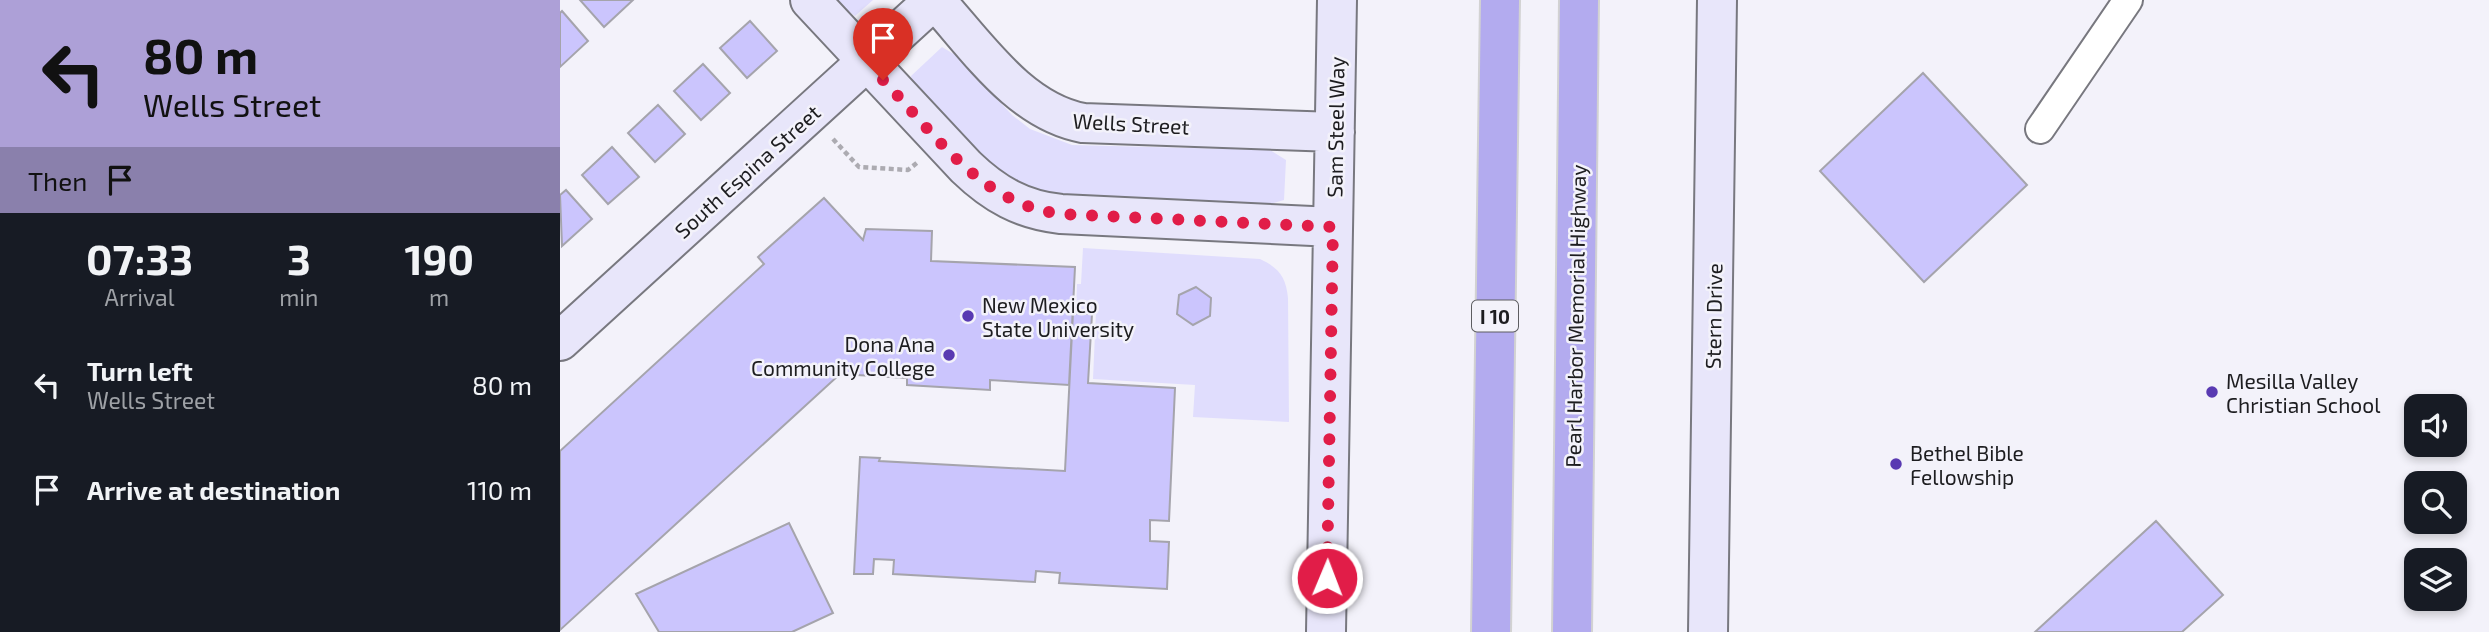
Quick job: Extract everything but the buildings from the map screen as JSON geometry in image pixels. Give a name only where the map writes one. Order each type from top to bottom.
[{"type":"highway","name":"I 10","points":[[1491,632],[1500,0]]},
{"type":"highway","name":"Pearl Harbor Memorial Highway","points":[[1572,632],[1579,0]]},
{"type":"street","points":[[810,0],[966,167],[986,186],[1021,205],[1061,214],[1333,227]]},
{"type":"street","name":"South Espina Street","points":[[560,341],[934,0]]},
{"type":"street","name":"Wells Street","points":[[934,0],[1037,107],[1058,119],[1083,123],[1335,132]]},
{"type":"street","name":"Sam Steel Way","points":[[1326,632],[1337,0]]},
{"type":"street","name":"Stern Drive","points":[[1708,632],[1717,0]]},
{"type":"street","points":[[2039,129],[2128,0]]},
{"type":"path","points":[[833,139],[859,167],[908,170],[919,161]]},
{"type":"shaded area","points":[[833,0],[873,0],[855,16]]},
{"type":"shaded area","points":[[942,47],[957,56],[1012,115],[1030,129],[1072,145],[1270,150],[1286,160],[1284,200],[1267,205],[1086,198],[1024,187],[977,156],[913,84],[911,76]]},
{"type":"shaded area","points":[[1083,248],[1260,259],[1277,270],[1285,284],[1288,298],[1289,422],[1193,417],[1195,385],[1093,379],[1096,311],[1076,310]]},
{"type":"place","name":"New Mexico State University","points":[[968,316]]},
{"type":"place","name":"Dona Ana Community College","points":[[949,355]]},
{"type":"place","name":"Mesilla Valley Christian School","points":[[2212,392]]},
{"type":"place","name":"Bethel Bible Fellowship","points":[[1896,464]]},
{"type":"route","points":[[883,80],[986,186],[1006,199],[1041,212],[1333,227],[1327,578]]}]
